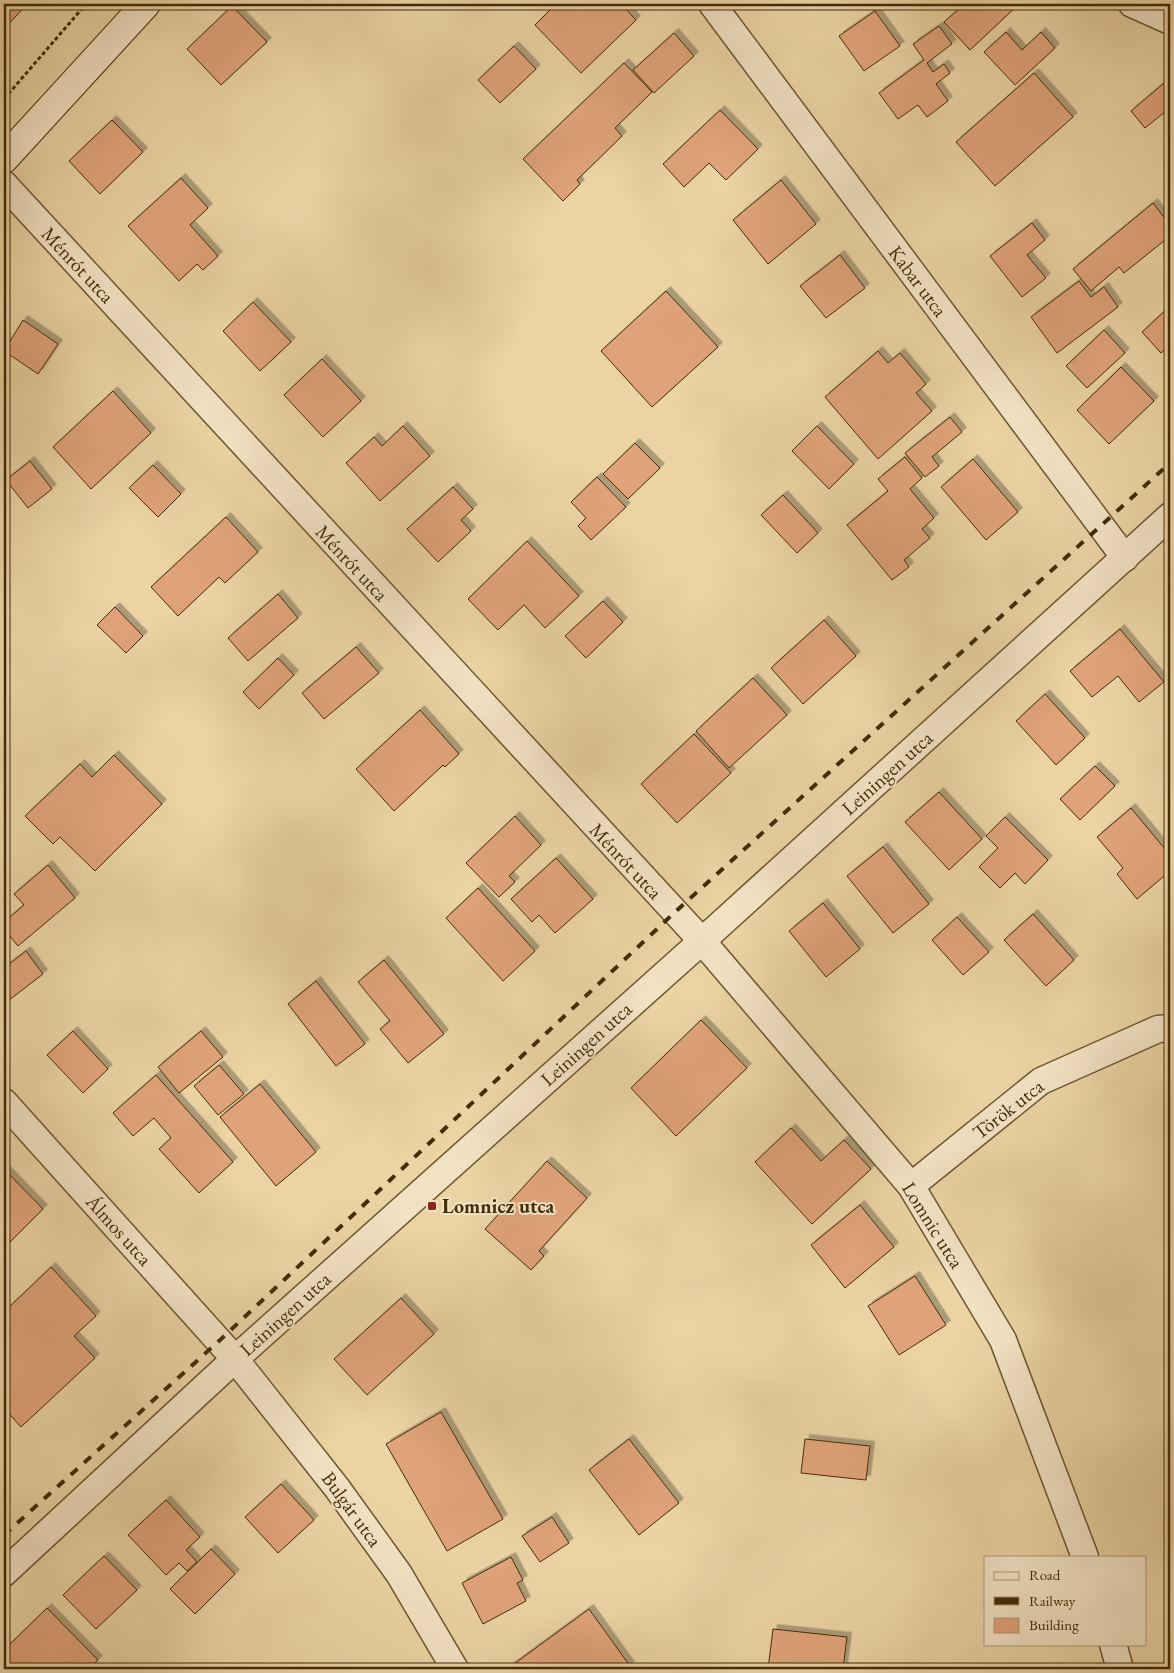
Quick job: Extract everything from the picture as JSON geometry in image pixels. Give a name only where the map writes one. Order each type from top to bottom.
[{"type":"street","points":[[4,159],[146,4]]},
{"type":"street","name":"Kabar utca","points":[[712,4],[1125,558]]},
{"type":"street","points":[[1132,4],[1170,21]]},
{"type":"street","name":"Ménrót utca","points":[[4,184],[702,941]]},
{"type":"street","name":"Leiningen utca","points":[[4,1573],[235,1359],[702,941],[1170,516]]},
{"type":"street","name":"Lomnic utca","points":[[702,941],[911,1186],[1003,1340],[1085,1556]]},
{"type":"street","name":"Török utca","points":[[911,1186],[1041,1082],[1158,1029],[1170,1028]]},
{"type":"street","name":"Álmos utca","points":[[4,1102],[235,1359]]},
{"type":"street","name":"Bulgár utca","points":[[235,1359],[337,1488],[399,1574],[455,1669]]},
{"type":"street","points":[[1114,1646],[1120,1669]]},
{"type":"path","points":[[4,99],[86,4]]},
{"type":"building","points":[[4,4],[27,4],[4,29]]},
{"type":"building","points":[[556,4],[621,4],[636,20],[581,73],[535,25]]},
{"type":"building","points":[[965,4],[1019,4],[970,50],[944,22]]},
{"type":"building","points":[[232,6],[267,42],[221,85],[187,49]]},
{"type":"building","points":[[875,11],[900,46],[864,71],[839,36]]},
{"type":"building","points":[[939,26],[952,44],[927,63],[933,72],[944,64],[950,73],[936,84],[948,101],[927,117],[918,105],[898,119],[879,93],[924,60],[913,44]]},
{"type":"building","points":[[1006,32],[1022,50],[1041,32],[1055,48],[1015,85],[984,52]]},
{"type":"building","points":[[674,33],[694,56],[654,93],[633,70]]},
{"type":"building","points":[[514,46],[536,69],[500,103],[478,80]]},
{"type":"building","points":[[624,63],[652,92],[615,128],[622,136],[577,180],[580,184],[563,201],[523,159]]},
{"type":"building","points":[[1034,73],[1073,117],[995,186],[956,142]]},
{"type":"building","points":[[1170,78],[1170,116],[1166,111],[1145,128],[1131,111]]},
{"type":"building","points":[[720,110],[758,149],[726,180],[709,163],[684,187],[663,164]]},
{"type":"building","points":[[112,120],[143,152],[100,194],[69,161]]},
{"type":"building","points":[[181,178],[208,208],[190,225],[218,256],[203,270],[197,264],[179,281],[128,226]]},
{"type":"building","points":[[781,180],[816,224],[768,264],[733,220]]},
{"type":"building","points":[[1153,203],[1170,225],[1170,236],[1124,273],[1119,267],[1091,291],[1073,269]]},
{"type":"building","points":[[1032,223],[1045,240],[1027,255],[1046,278],[1022,297],[990,256]]},
{"type":"building","points":[[840,255],[865,288],[826,318],[800,286]]},
{"type":"building","points":[[1079,281],[1091,297],[1104,287],[1118,307],[1057,353],[1031,317]]},
{"type":"building","points":[[666,291],[718,347],[652,407],[601,351]]},
{"type":"building","points":[[253,302],[291,342],[260,371],[223,331]]},
{"type":"building","points":[[1170,306],[1170,345],[1161,353],[1142,332]]},
{"type":"building","points":[[23,320],[58,344],[38,374],[4,351]]},
{"type":"building","points":[[1104,330],[1125,353],[1087,388],[1066,366]]},
{"type":"building","points":[[878,351],[888,363],[900,353],[926,384],[916,393],[932,411],[878,459],[825,397]]},
{"type":"building","points":[[322,359],[361,401],[323,437],[284,395]]},
{"type":"building","points":[[1121,367],[1154,401],[1109,444],[1077,410]]},
{"type":"building","points":[[113,391],[151,433],[91,489],[53,447]]},
{"type":"building","points":[[950,417],[962,432],[932,457],[939,466],[925,477],[905,453]]},
{"type":"building","points":[[403,426],[430,456],[380,501],[346,463],[374,437],[382,446]]},
{"type":"building","points":[[817,426],[854,464],[829,489],[792,451]]},
{"type":"building","points":[[635,443],[660,468],[628,499],[603,474]]},
{"type":"building","points":[[905,457],[922,478],[910,489],[934,518],[922,529],[930,538],[904,560],[909,567],[892,580],[847,525],[888,491],[878,479]]},
{"type":"building","points":[[973,459],[1018,512],[986,540],[941,487]]},
{"type":"building","points":[[30,461],[52,489],[28,508],[6,480]]},
{"type":"building","points":[[153,465],[181,494],[158,517],[129,488]]},
{"type":"building","points":[[597,477],[626,507],[591,540],[578,526],[586,518],[571,502]]},
{"type":"building","points":[[453,487],[473,509],[461,520],[471,531],[438,562],[407,529]]},
{"type":"building","points":[[783,495],[818,533],[797,553],[761,515]]},
{"type":"building","points":[[226,517],[258,552],[225,583],[219,577],[178,616],[151,587]]},
{"type":"building","points":[[527,541],[579,596],[545,628],[524,605],[498,630],[468,599]]},
{"type":"building","points":[[1170,581],[1170,594],[1164,587]]},
{"type":"building","points":[[278,594],[298,618],[248,661],[228,638]]},
{"type":"building","points":[[603,601],[623,622],[586,658],[565,636]]},
{"type":"building","points":[[115,607],[143,636],[126,653],[97,625]]},
{"type":"building","points":[[824,620],[856,656],[803,704],[771,668]]},
{"type":"building","points":[[1120,629],[1164,682],[1139,702],[1118,676],[1092,697],[1070,671]]},
{"type":"building","points":[[356,647],[379,673],[324,719],[302,693]]},
{"type":"building","points":[[278,658],[294,675],[259,709],[243,692]]},
{"type":"building","points":[[753,678],[787,715],[729,768],[696,731]]},
{"type":"building","points":[[1045,694],[1085,738],[1056,765],[1016,721]]},
{"type":"building","points":[[420,710],[459,754],[445,767],[443,765],[394,811],[356,769]]},
{"type":"building","points":[[694,734],[731,773],[677,823],[641,784]]},
{"type":"building","points":[[114,755],[162,804],[95,871],[60,837],[53,844],[25,816],[80,764],[92,777]]},
{"type":"building","points":[[1095,766],[1115,786],[1080,820],[1060,799]]},
{"type":"building","points":[[939,792],[982,839],[949,870],[905,822]]},
{"type":"building","points":[[1131,808],[1170,855],[1170,871],[1137,899],[1117,874],[1123,868],[1097,837]]},
{"type":"building","points":[[515,816],[541,845],[509,876],[515,882],[499,897],[466,863]]},
{"type":"building","points":[[1005,817],[1048,860],[1025,884],[1015,873],[1000,888],[979,867],[998,848],[986,836]]},
{"type":"building","points":[[883,847],[929,904],[893,933],[847,876]]},
{"type":"building","points":[[556,858],[593,899],[555,933],[539,915],[532,922],[511,899]]},
{"type":"building","points":[[48,865],[75,898],[18,946],[4,929],[4,922],[24,905],[14,894]]},
{"type":"building","points":[[478,888],[535,951],[503,981],[446,918]]},
{"type":"building","points":[[823,903],[860,949],[826,977],[789,931]]},
{"type":"building","points":[[1033,914],[1074,960],[1046,986],[1004,940]]},
{"type":"building","points":[[957,917],[989,952],[963,975],[932,940]]},
{"type":"building","points":[[26,951],[43,974],[4,1004],[4,968]]},
{"type":"building","points":[[384,960],[444,1034],[408,1063],[380,1029],[390,1021],[358,982]]},
{"type":"building","points":[[316,981],[365,1044],[336,1066],[288,1004]]},
{"type":"building","points":[[701,1020],[747,1068],[676,1136],[631,1088]]},
{"type":"building","points":[[73,1031],[108,1069],[83,1093],[47,1055]]},
{"type":"building","points":[[201,1031],[223,1057],[179,1093],[158,1067]]},
{"type":"building","points":[[219,1065],[244,1094],[218,1115],[194,1086]]},
{"type":"building","points":[[156,1075],[233,1162],[199,1193],[159,1149],[171,1138],[154,1118],[133,1136],[113,1113]]},
{"type":"building","points":[[260,1084],[316,1152],[276,1186],[220,1117]]},
{"type":"building","points":[[791,1128],[821,1161],[844,1140],[871,1169],[812,1224],[755,1162]]},
{"type":"building","points":[[547,1161],[587,1198],[539,1251],[544,1256],[531,1270],[485,1229]]},
{"type":"building","points":[[4,1169],[43,1209],[4,1248]]},
{"type":"building","points":[[860,1205],[894,1247],[845,1288],[811,1245]]},
{"type":"building","points":[[51,1267],[96,1316],[74,1336],[95,1358],[21,1427],[4,1408],[4,1312]]},
{"type":"building","points":[[915,1276],[946,1325],[899,1355],[868,1306]]},
{"type":"building","points":[[401,1298],[434,1334],[367,1395],[334,1359]]},
{"type":"building","points":[[441,1412],[503,1519],[447,1551],[386,1444]]},
{"type":"building","points":[[629,1439],[679,1503],[639,1535],[589,1470]]},
{"type":"building","points":[[805,1439],[870,1446],[866,1480],[801,1473]]},
{"type":"building","points":[[281,1484],[314,1520],[278,1553],[245,1517]]},
{"type":"building","points":[[166,1500],[200,1537],[186,1550],[197,1562],[187,1571],[179,1563],[166,1575],[128,1535]]},
{"type":"building","points":[[552,1517],[569,1543],[540,1562],[522,1536]]},
{"type":"building","points":[[211,1549],[235,1574],[195,1614],[170,1589]]},
{"type":"building","points":[[104,1556],[137,1590],[96,1629],[63,1595]]},
{"type":"building","points":[[511,1557],[523,1580],[517,1583],[526,1601],[483,1624],[462,1583]]},
{"type":"building","points":[[47,1608],[98,1660],[88,1669],[4,1669],[4,1650]]},
{"type":"building","points":[[589,1609],[630,1666],[625,1669],[507,1669]]},
{"type":"building","points":[[773,1629],[847,1637],[843,1669],[768,1669]]},
{"type":"railway","points":[[4,1535],[219,1341],[674,913],[1170,463]]},
{"type":"place","name":"Lomnicz utca","points":[[432,1206]]}]
